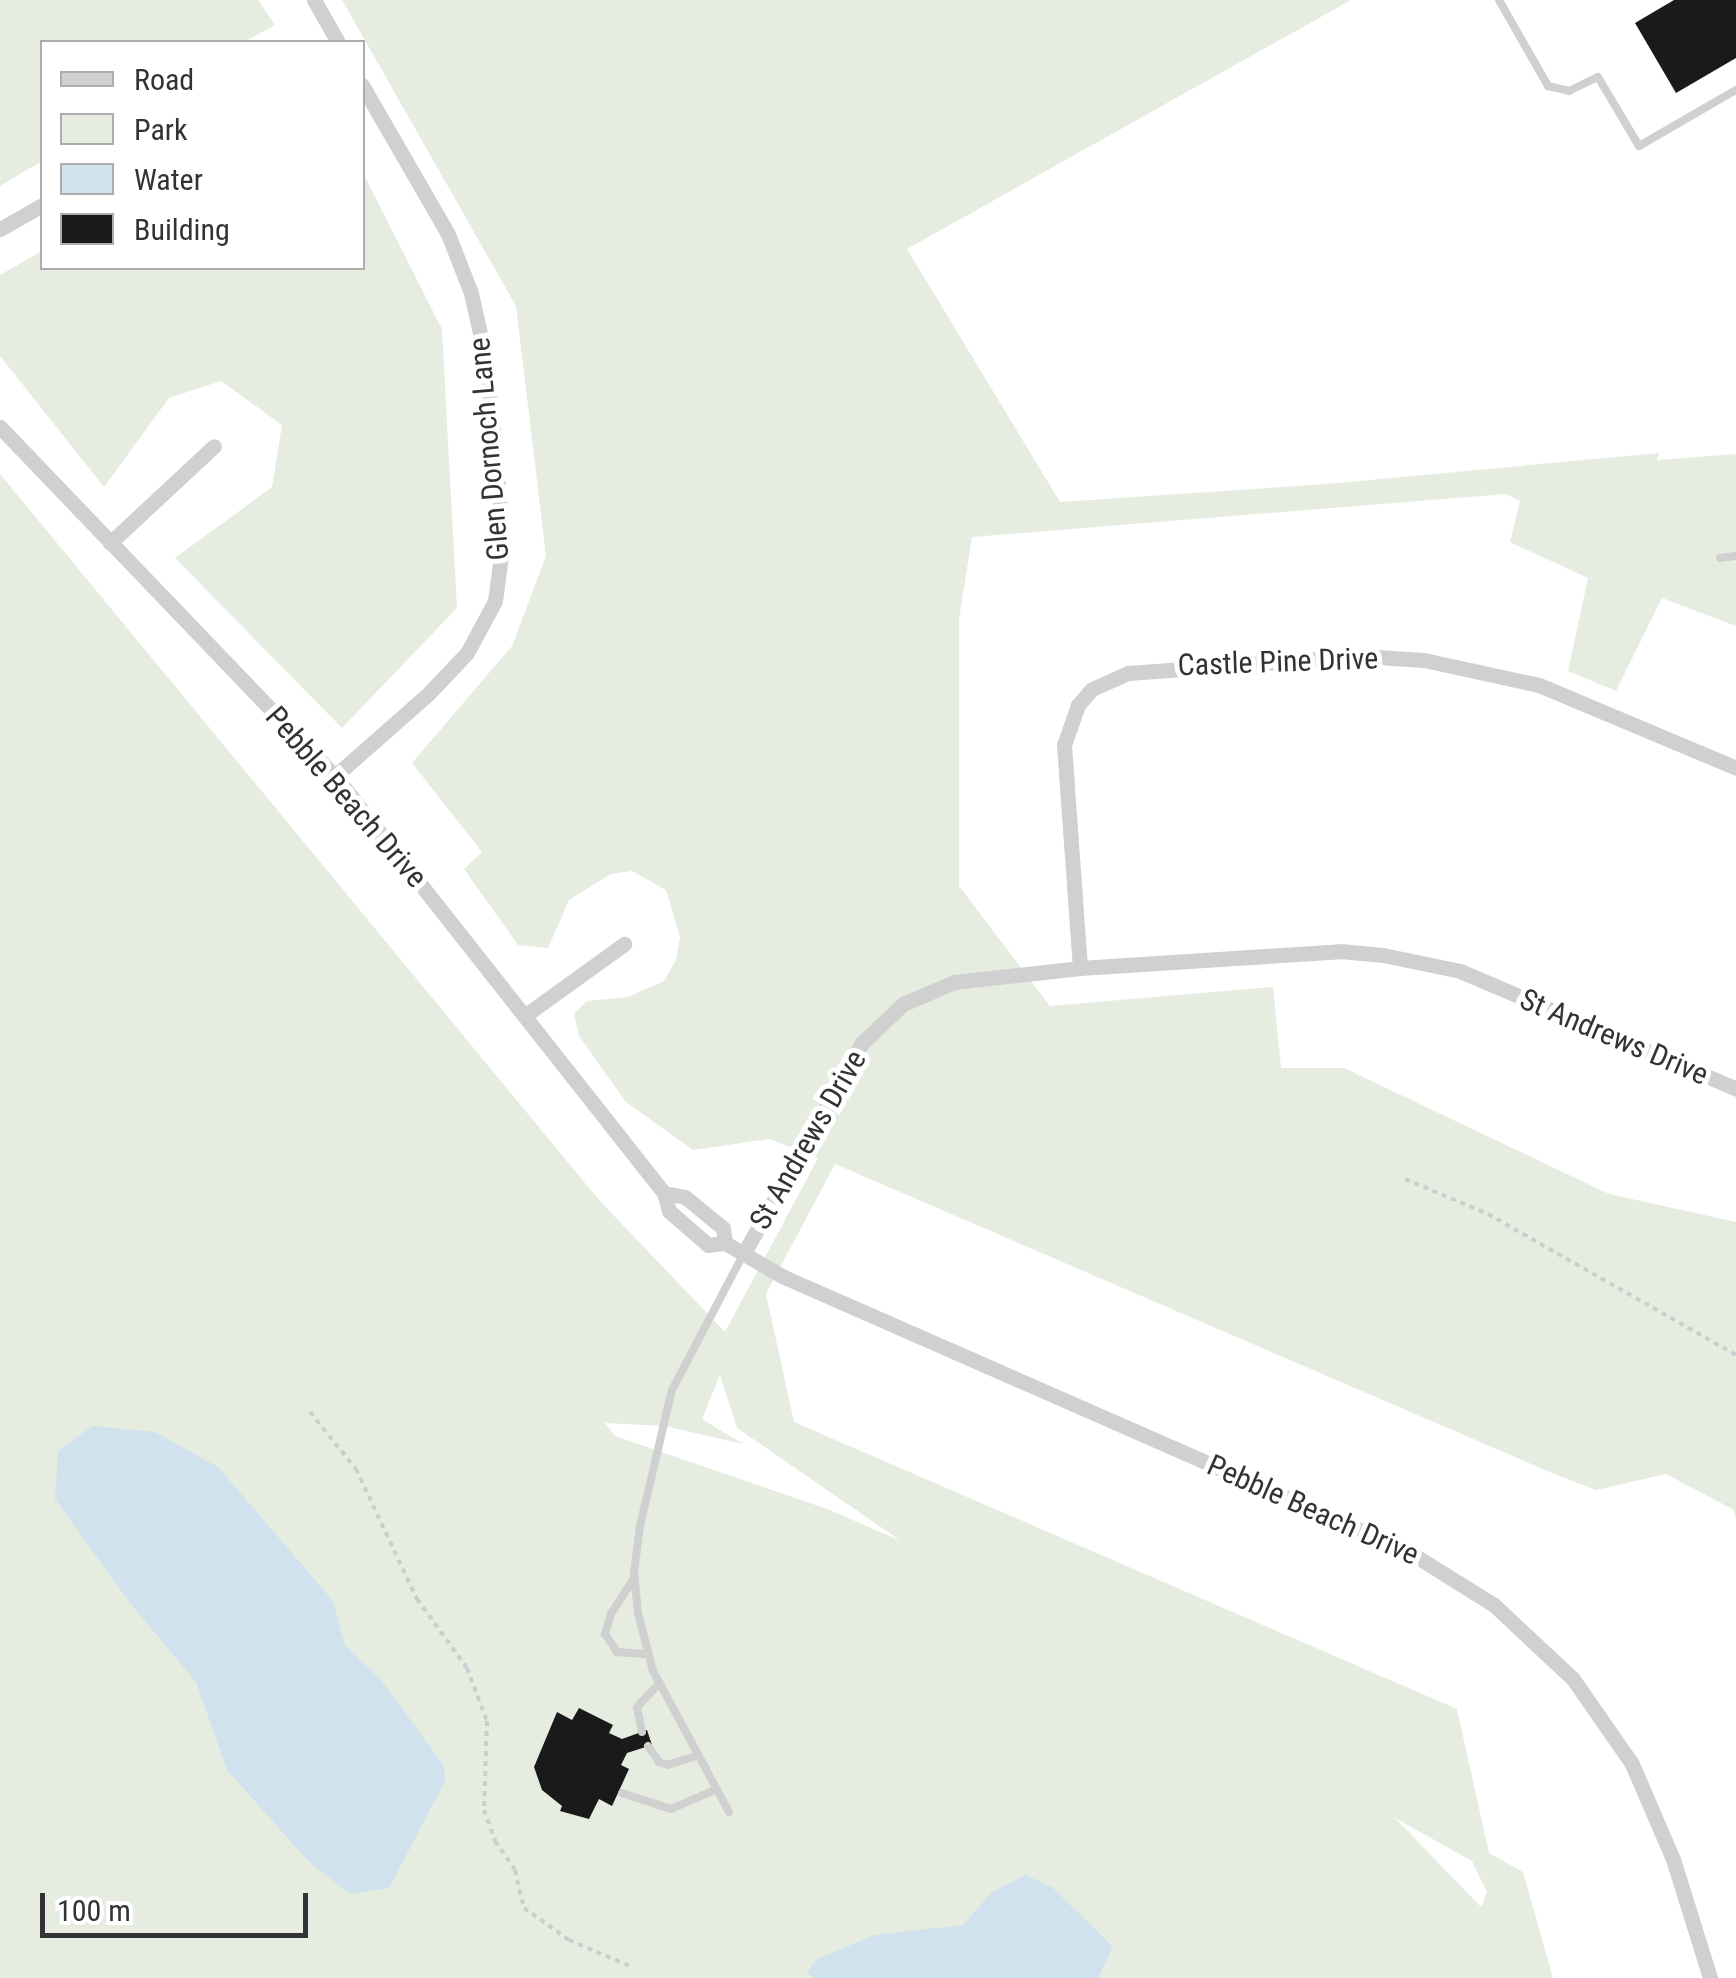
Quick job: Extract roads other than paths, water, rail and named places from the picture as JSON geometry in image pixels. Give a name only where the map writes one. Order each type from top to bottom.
[{"type":"street","points":[[314,0],[333,40]]},
{"type":"street","name":"Glen Dornoch Lane","points":[[335,776],[429,693],[467,653],[495,600],[503,540],[488,364],[470,292],[448,234],[365,90]]},
{"type":"street","points":[[0,229],[40,206]]},
{"type":"street","name":"Pebble Beach Drive","points":[[0,427],[335,776],[664,1193],[685,1196],[723,1228],[726,1243],[784,1277],[1406,1550],[1494,1605],[1573,1679],[1632,1764],[1673,1859],[1710,1978]]},
{"type":"street","points":[[110,543],[214,446]]},
{"type":"street","name":"Castle Pine Drive","points":[[1080,968],[1064,744],[1078,706],[1092,689],[1118,676],[1156,668],[1360,656],[1424,660],[1539,686],[1736,768]]},
{"type":"street","points":[[526,1014],[624,944]]},
{"type":"street","name":"St Andrews Drive","points":[[744,1254],[842,1073],[879,1024],[924,992],[954,982],[1080,968],[1340,951],[1422,962],[1460,972],[1736,1088]]},
{"type":"lane","points":[[1499,0],[1548,86],[1569,91],[1598,77],[1639,146],[1736,90]]},
{"type":"lane","points":[[1720,558],[1736,556]]},
{"type":"lane","name":"St Andrews Drive","points":[[730,1812],[659,1684],[648,1654],[634,1578],[640,1526],[672,1390],[744,1254]]},
{"type":"lane","points":[[634,1578],[611,1614],[604,1634],[617,1652],[648,1654]]},
{"type":"lane","points":[[642,1732],[637,1707],[659,1684]]},
{"type":"lane","points":[[648,1746],[660,1762],[668,1765],[698,1755]]},
{"type":"lane","points":[[622,1793],[671,1808],[717,1789]]},
{"type":"water","points":[[93,1426],[155,1432],[218,1467],[333,1601],[345,1645],[382,1681],[444,1766],[445,1781],[389,1888],[350,1894],[309,1862],[227,1770],[196,1682],[130,1603],[55,1499],[58,1451]]},
{"type":"water","points":[[1025,1875],[1052,1887],[1113,1947],[1098,1978],[813,1978],[807,1973],[816,1960],[874,1935],[963,1925],[991,1893]]}]
